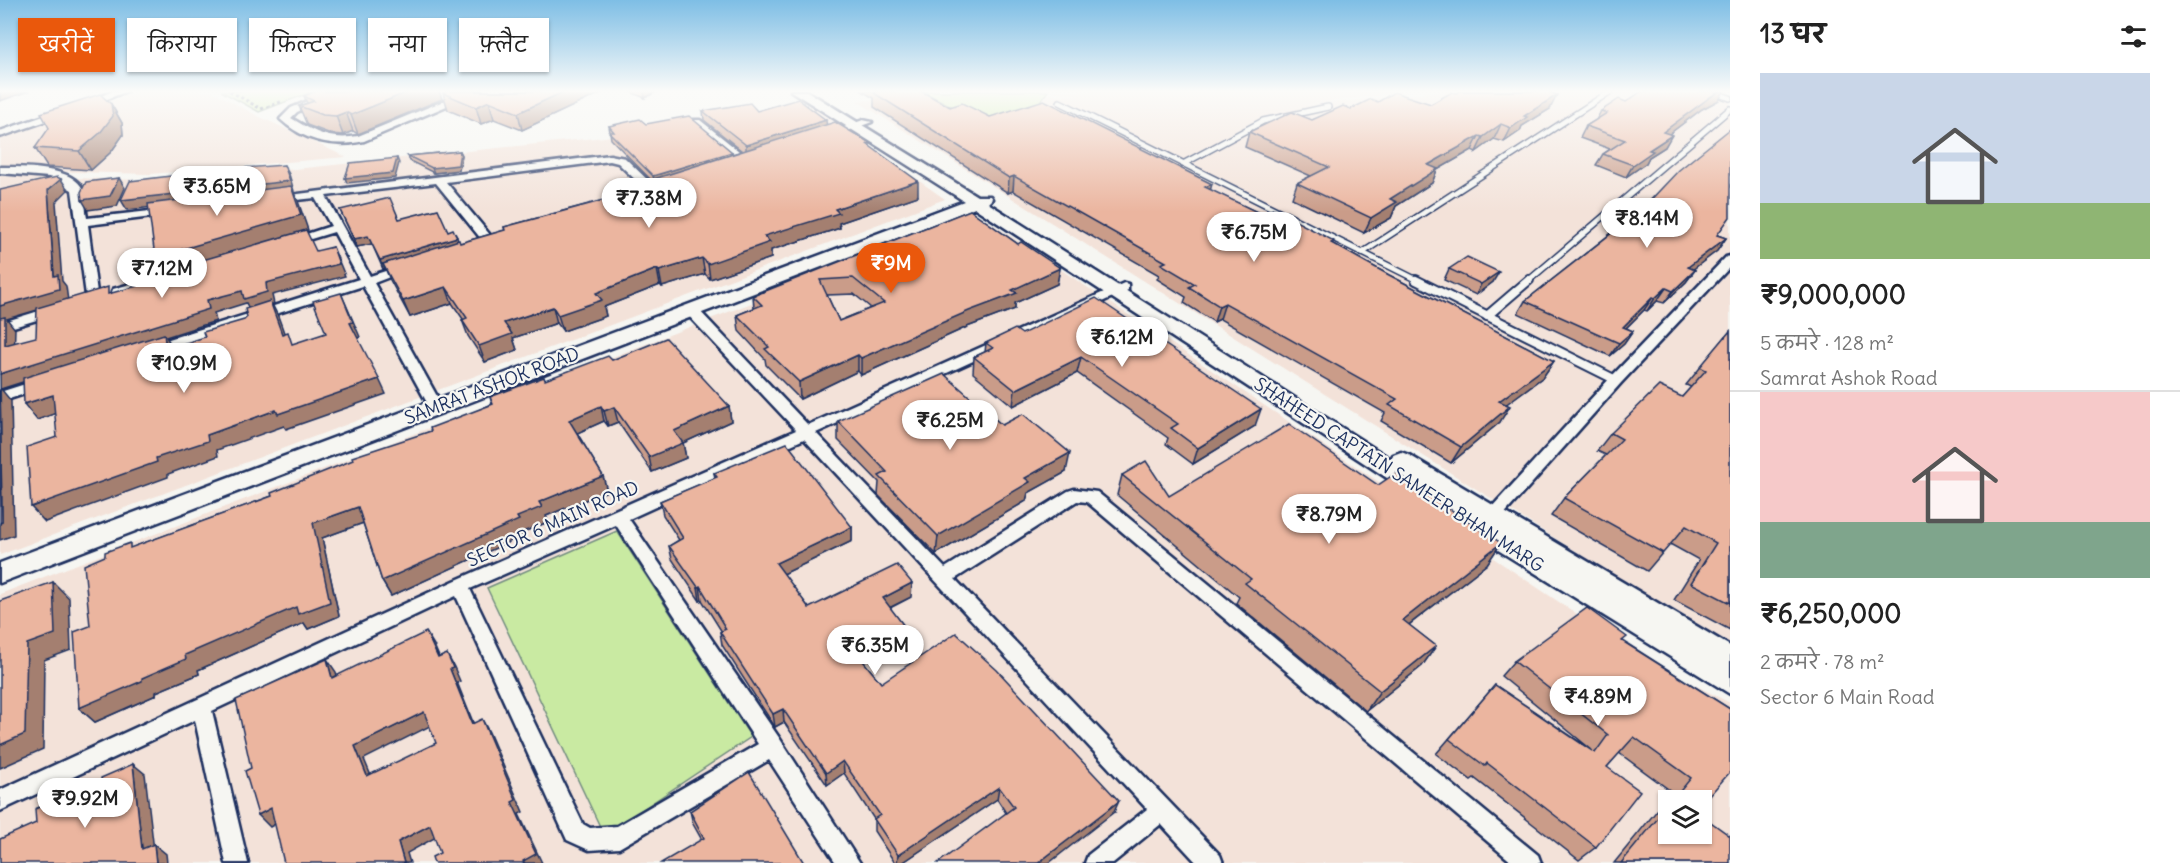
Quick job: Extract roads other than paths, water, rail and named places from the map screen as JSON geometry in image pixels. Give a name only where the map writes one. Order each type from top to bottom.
[{"type":"street","points":[[306,131],[328,144],[360,139],[379,131]]},
{"type":"street","points":[[708,131],[745,161]]},
{"type":"street","points":[[811,140],[838,131]]},
{"type":"street","name":"SHAHEED CAPTAIN SAMEER BHAN MARG","points":[[872,131],[1487,523],[1730,682]]},
{"type":"street","points":[[271,200],[615,158],[621,160],[652,190]]},
{"type":"street","points":[[0,170],[57,175],[72,182],[77,189],[81,222],[80,303]]},
{"type":"street","points":[[440,180],[490,242]]},
{"type":"street","points":[[319,194],[436,407]]},
{"type":"street","name":"SAMRAT ASHOK ROAD","points":[[0,573],[980,200]]},
{"type":"street","points":[[81,222],[176,211]]},
{"type":"street","points":[[282,244],[337,228]]},
{"type":"street","points":[[1487,523],[1616,380],[1730,260]]},
{"type":"street","points":[[134,355],[424,263]]},
{"type":"street","points":[[0,327],[192,270]]},
{"type":"street","name":"SECTOR 6 MAIN ROAD","points":[[0,801],[202,709],[460,586],[619,517],[1119,289]]},
{"type":"street","points":[[691,310],[1212,863]]},
{"type":"street","points":[[0,397],[56,380]]},
{"type":"street","points":[[943,578],[1074,495],[1090,496],[1530,863]]},
{"type":"street","points":[[619,517],[849,863]]},
{"type":"street","name":"SHAHEED CAPTAIN SAMEER BHAN MARG","points":[[1487,523],[1730,660]]},
{"type":"street","points":[[460,586],[575,832],[603,840],[619,837],[773,746]]},
{"type":"street","points":[[202,709],[237,863]]},
{"type":"street","points":[[1096,863],[1162,810]]},
{"type":"lane","points":[[1118,131],[1616,380]]},
{"type":"lane","points":[[1183,164],[1244,131]]},
{"type":"lane","points":[[1362,253],[1550,131]]},
{"type":"lane","points":[[1487,316],[1704,131]]}]
